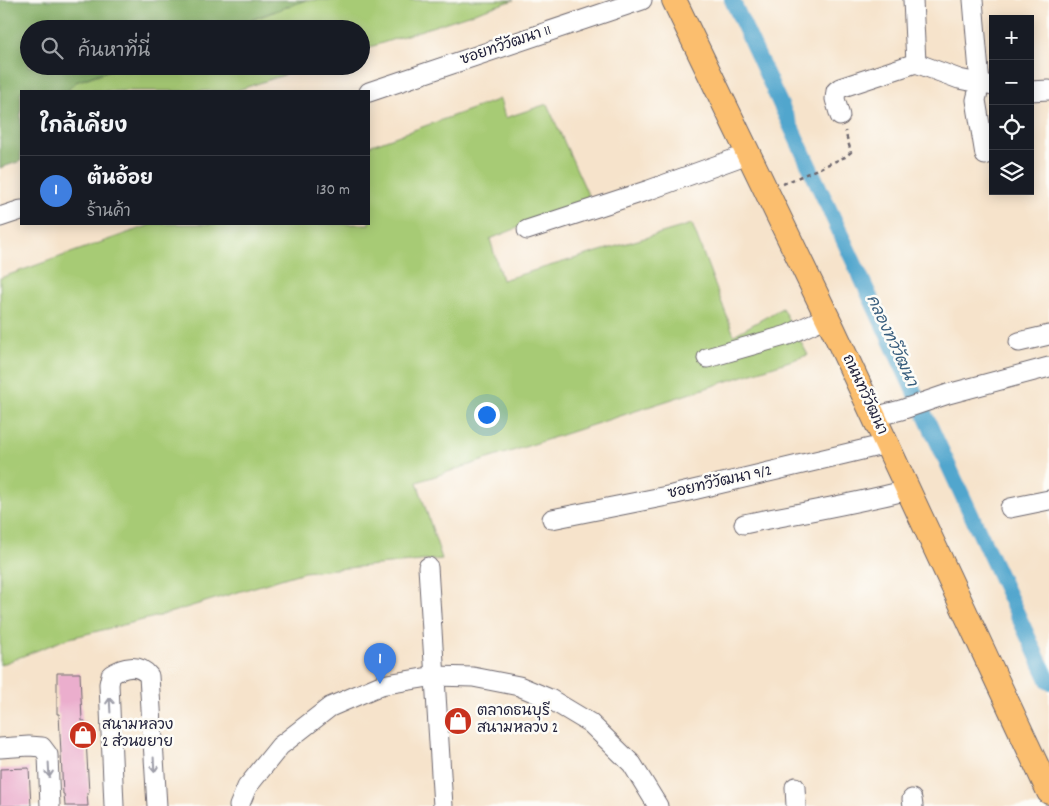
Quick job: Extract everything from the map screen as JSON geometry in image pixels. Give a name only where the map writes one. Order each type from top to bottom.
[{"type":"main road","name":"ถนนทวีวัฒนา","points":[[674,0],[887,444],[1049,792]]},
{"type":"street","name":"ซอยทวีวัฒนา 11","points":[[370,92],[642,0]]},
{"type":"street","points":[[913,0],[916,63]]},
{"type":"street","points":[[973,0],[987,85],[976,100],[985,155]]},
{"type":"street","points":[[840,116],[834,94],[840,88],[916,63],[959,79],[987,85]]},
{"type":"street","points":[[1034,91],[1049,90]]},
{"type":"street","points":[[527,230],[649,190],[748,154]]},
{"type":"street","points":[[0,217],[20,210]]},
{"type":"street","points":[[707,358],[788,335],[827,318]]},
{"type":"street","points":[[1019,342],[1049,335]]},
{"type":"street","points":[[874,417],[948,394],[1049,367]]},
{"type":"street","name":"ซอยทวีวัฒนา 9/2","points":[[552,519],[672,495],[887,444]]},
{"type":"street","points":[[744,524],[858,503],[908,490]]},
{"type":"street","points":[[1010,508],[1049,500]]},
{"type":"street","points":[[428,567],[443,806]]},
{"type":"street","points":[[114,806],[110,675],[119,670],[136,668],[144,670],[149,676],[157,806]]},
{"type":"street","points":[[239,806],[247,787],[280,746],[330,707],[381,685],[435,676],[473,676],[519,686],[550,699],[590,723],[632,764],[658,806]]},
{"type":"street","points":[[0,748],[42,747],[48,755],[50,806]]},
{"type":"path","points":[[781,185],[836,161],[851,152],[840,116]]},
{"type":"green space","points":[[0,0],[306,0],[251,20],[20,20],[20,75],[96,75],[76,82],[68,90],[20,90],[20,161],[0,168]]},
{"type":"green space","points":[[306,0],[514,0],[370,47],[370,20],[251,20]]},
{"type":"green space","points":[[96,75],[284,75],[238,90],[68,90],[76,82]]},
{"type":"green space","points":[[500,99],[505,118],[547,104],[590,199],[490,239],[502,280],[692,224],[734,335],[782,308],[808,355],[417,482],[442,559],[304,572],[159,616],[66,639],[0,665],[0,278],[150,225],[370,225],[370,146]]},
{"type":"building","points":[[57,673],[80,673],[82,721],[85,721],[88,806],[65,806],[59,714],[57,714]]},
{"type":"building","points":[[29,768],[31,806],[0,806],[0,769]]},
{"type":"waterway","name":"คลองทวีวัฒนา","points":[[732,0],[1049,682]]},
{"type":"place","name":"ต้นอ้อย","points":[[380,684]]},
{"type":"place","name":"ตลาดธนบุรี สนามหลวง 2","points":[[458,721]]},
{"type":"place","name":"สนามหลวง 2 ส่วนขยาย","points":[[83,735]]}]
